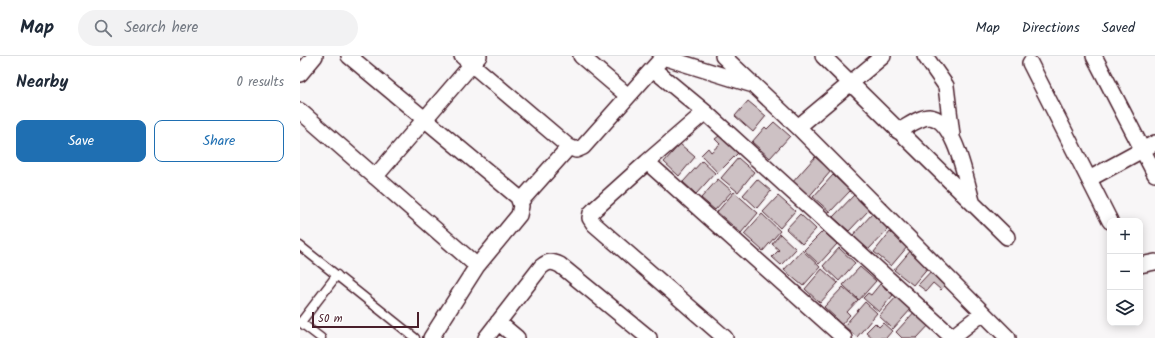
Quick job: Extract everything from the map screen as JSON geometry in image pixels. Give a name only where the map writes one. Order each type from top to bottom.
[{"type":"street","points":[[300,74],[315,56]]},
{"type":"street","points":[[348,56],[518,198],[521,206]]},
{"type":"street","points":[[581,56],[628,96]]},
{"type":"street","points":[[375,177],[424,120],[471,59],[569,147],[576,150],[583,147],[664,56],[754,86]]},
{"type":"street","points":[[724,56],[798,127],[1008,338]]},
{"type":"street","points":[[823,56],[1007,237]]},
{"type":"street","points":[[798,127],[883,56]]},
{"type":"street","points":[[926,56],[946,86],[952,135],[973,203]]},
{"type":"street","points":[[1094,56],[1149,147],[1155,174]]},
{"type":"street","points":[[1030,63],[1109,218]]},
{"type":"street","points":[[653,69],[705,112],[952,338],[983,313]]},
{"type":"street","points":[[300,111],[477,266]]},
{"type":"street","points":[[705,112],[596,208],[591,213],[590,218],[594,224],[725,338]]},
{"type":"street","points":[[898,131],[928,117],[937,118],[952,135]]},
{"type":"street","points":[[431,338],[477,266],[519,215],[521,206],[520,202],[569,147]]},
{"type":"street","points":[[1089,178],[1149,147]]},
{"type":"street","points":[[647,162],[844,338]]},
{"type":"street","points":[[473,338],[487,337],[541,267],[547,262],[553,262],[560,265],[649,338]]},
{"type":"street","points":[[1143,264],[1155,262]]},
{"type":"street","points":[[498,322],[517,338]]},
{"type":"lane","points":[[300,246],[415,338]]},
{"type":"lane","points":[[321,338],[312,335],[300,322],[337,275]]},
{"type":"building","points":[[748,101],[766,116],[753,132],[735,116]]},
{"type":"building","points":[[774,122],[790,136],[770,158],[752,142],[765,127],[767,129]]},
{"type":"building","points":[[723,133],[740,151],[718,173],[701,155],[708,148],[711,152],[720,144],[715,139]]},
{"type":"building","points":[[680,144],[695,157],[679,176],[664,162]]},
{"type":"building","points":[[815,157],[831,171],[807,199],[791,184]]},
{"type":"building","points":[[738,158],[754,172],[738,192],[721,178]]},
{"type":"building","points":[[702,161],[715,173],[696,194],[683,182]]},
{"type":"building","points":[[833,175],[850,191],[830,212],[813,197]]},
{"type":"building","points":[[718,179],[732,191],[715,210],[701,198]]},
{"type":"building","points":[[757,179],[771,191],[757,208],[743,195]]},
{"type":"building","points":[[734,192],[758,213],[741,233],[717,212]]},
{"type":"building","points":[[854,195],[869,210],[849,231],[833,217]]},
{"type":"building","points":[[778,196],[795,211],[780,228],[763,212]]},
{"type":"building","points":[[762,214],[780,231],[763,251],[744,234]]},
{"type":"building","points":[[800,214],[816,229],[802,244],[786,229]]},
{"type":"building","points":[[872,214],[888,229],[868,250],[853,235]]},
{"type":"building","points":[[823,231],[837,244],[819,264],[804,250]]},
{"type":"building","points":[[890,232],[908,246],[891,266],[874,252]]},
{"type":"building","points":[[780,234],[796,249],[781,265],[772,257],[779,250],[772,244]]},
{"type":"building","points":[[839,248],[855,263],[839,281],[823,266]]},
{"type":"building","points":[[912,249],[930,265],[913,285],[894,270]]},
{"type":"building","points":[[802,250],[820,267],[803,286],[784,270]]},
{"type":"building","points":[[860,267],[876,281],[859,300],[843,285]]},
{"type":"building","points":[[934,268],[940,273],[936,278],[945,286],[941,290],[933,283],[926,291],[918,285]]},
{"type":"building","points":[[822,269],[838,283],[820,303],[805,289]]},
{"type":"building","points":[[880,284],[893,295],[879,312],[863,298],[868,293],[871,295]]},
{"type":"building","points":[[843,287],[858,300],[847,312],[850,315],[840,326],[835,322],[837,319],[824,307]]},
{"type":"building","points":[[898,295],[912,308],[893,329],[879,316]]},
{"type":"building","points":[[865,302],[877,313],[857,337],[844,326]]},
{"type":"building","points":[[917,309],[932,322],[917,338],[902,338],[896,332]]},
{"type":"building","points":[[875,323],[879,327],[883,323],[892,331],[886,338],[873,338],[866,332]]}]
